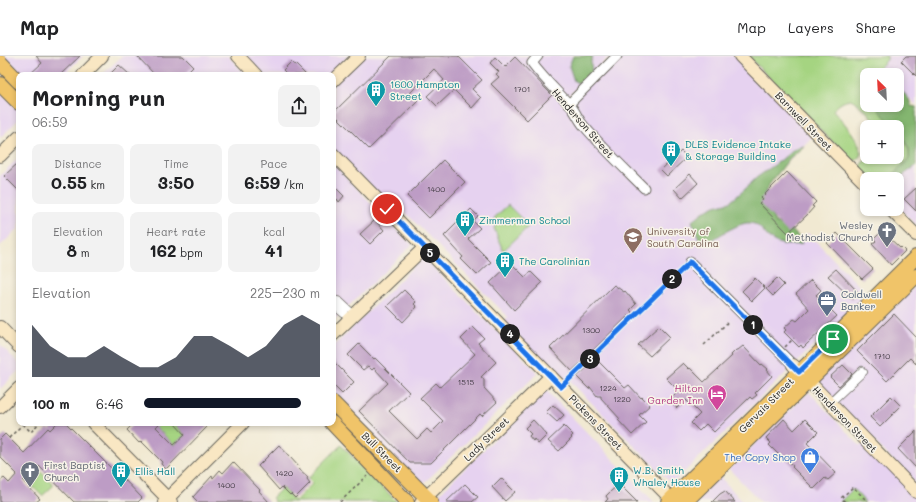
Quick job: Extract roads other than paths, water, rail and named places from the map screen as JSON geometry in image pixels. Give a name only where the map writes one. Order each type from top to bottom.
[{"type":"main road","points":[[0,62],[16,79]]},
{"type":"main road","points":[[0,84],[16,100]]},
{"type":"main road","name":"Gervais Street","points":[[671,501],[916,257]]},
{"type":"main road","name":"Gervais Street","points":[[685,502],[800,373],[916,276]]},
{"type":"main road","name":"Bull Street","points":[[336,406],[426,500]]},
{"type":"main road","name":"Bull Street","points":[[335,426],[407,502]]},
{"type":"street","points":[[86,72],[102,56]]},
{"type":"street","points":[[238,56],[253,72]]},
{"type":"street","points":[[336,78],[359,56]]},
{"type":"street","name":"Henderson Street","points":[[538,56],[532,63],[545,80],[569,104],[584,126],[644,188]]},
{"type":"street","points":[[569,104],[617,56]]},
{"type":"street","name":"Barnwell Street","points":[[740,56],[860,178]]},
{"type":"street","points":[[0,156],[16,140]]},
{"type":"street","name":"Pickens Street","points":[[336,157],[551,376],[671,501]]},
{"type":"street","points":[[897,216],[916,235]]},
{"type":"street","points":[[336,332],[425,247]]},
{"type":"street","name":"Henderson Street","points":[[690,262],[916,492]]},
{"type":"street","points":[[0,327],[16,344]]},
{"type":"street","name":"Lady Street","points":[[426,500],[551,376]]},
{"type":"street","points":[[0,407],[16,391]]},
{"type":"street","points":[[96,426],[167,501],[240,426]]},
{"type":"lane","points":[[561,387],[690,262]]},
{"type":"lane","points":[[336,299],[340,300],[352,317]]},
{"type":"lane","points":[[336,303],[352,317]]},
{"type":"lane","points":[[336,306],[352,317]]},
{"type":"lane","points":[[336,309],[352,317]]},
{"type":"lane","points":[[829,403],[863,371]]},
{"type":"place","name":"1600 Hampton Street","points":[[376,107]]},
{"type":"place","name":"DLES Evidence Intake & Storage Building","points":[[671,167]]},
{"type":"place","name":"Zimmerman School","points":[[465,237]]},
{"type":"place","name":"Wesley Methodist Church","points":[[887,248]]},
{"type":"place","name":"University of South Carolina","points":[[633,254]]},
{"type":"place","name":"The Carolinian","points":[[505,278]]},
{"type":"place","name":"Coldwell Banker","points":[[827,317]]},
{"type":"place","name":"Hilton Garden Inn","points":[[717,411]]},
{"type":"place","name":"The Copy Shop","points":[[810,474]]},
{"type":"place","name":"First Baptist Church","points":[[30,488]]},
{"type":"place","name":"Ellis Hall","points":[[121,488]]},
{"type":"place","name":"W.B. Smith Whaley House","points":[[619,493]]}]
